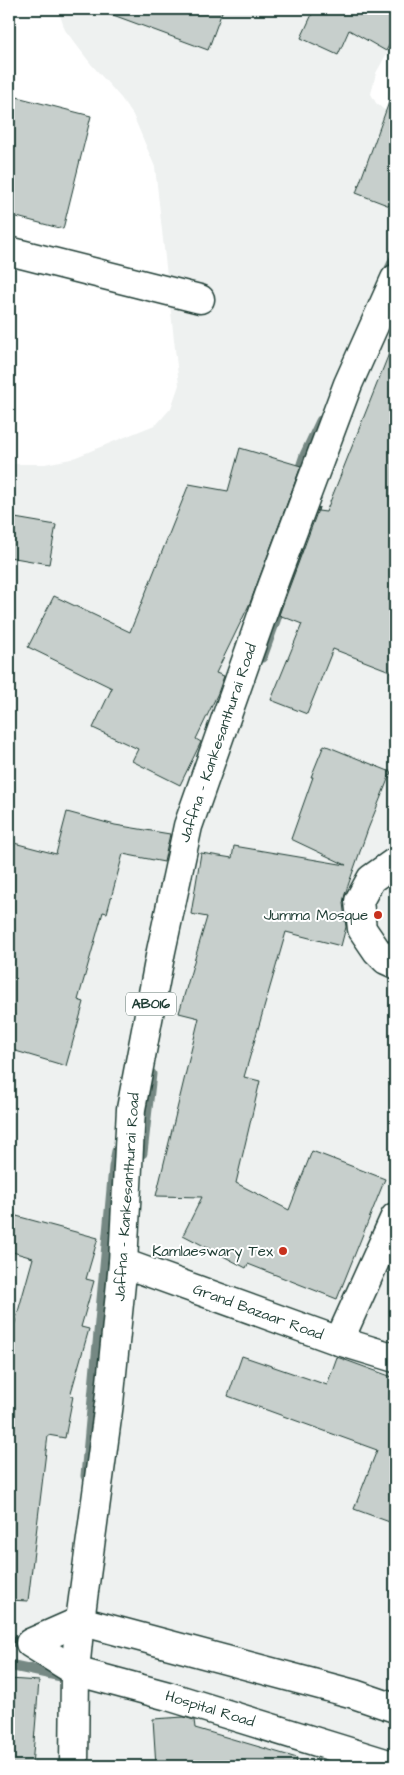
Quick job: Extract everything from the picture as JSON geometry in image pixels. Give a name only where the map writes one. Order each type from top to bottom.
[{"type":"street","points":[[9,251],[200,299]]},
{"type":"street","name":"Jaffna - Kankesanthurai Road","points":[[74,1766],[75,1671],[109,1403],[122,1263],[131,1109],[161,951],[188,826],[272,587],[348,384],[395,279]]},
{"type":"street","points":[[395,862],[371,879],[359,901],[362,929],[377,951],[386,960],[395,964]]},
{"type":"street","points":[[339,1341],[395,1217]]},
{"type":"street","name":"Grand Bazaar Road","points":[[122,1263],[339,1341],[395,1358]]},
{"type":"street","points":[[80,1621],[354,1694],[395,1708]]},
{"type":"street","name":"Hospital Road","points":[[19,1640],[80,1621]]},
{"type":"street","name":"Hospital Road","points":[[19,1640],[75,1671],[168,1696],[395,1766]]},
{"type":"shaded area","points":[[58,9],[395,9],[395,39],[376,73],[371,94],[376,103],[395,115],[395,1766],[9,1766],[9,464],[45,464],[71,459],[157,424],[171,408],[179,385],[155,167],[133,115],[65,30]]},
{"type":"building","points":[[106,9],[223,9],[208,50],[105,12]]},
{"type":"building","points":[[311,9],[395,9],[395,34],[386,51],[349,30],[338,55],[301,38],[314,10]]},
{"type":"building","points":[[392,94],[395,95],[395,208],[356,193]]},
{"type":"building","points":[[9,95],[91,116],[63,229],[9,215]]},
{"type":"building","points":[[394,341],[395,673],[333,649],[307,714],[271,700],[302,624],[279,615],[319,507],[318,511],[326,512]]},
{"type":"building","points":[[240,448],[301,466],[250,603],[216,673],[224,676],[196,739],[201,742],[180,785],[132,761],[138,749],[93,728],[112,688],[28,647],[54,596],[130,632],[189,484],[228,491]]},
{"type":"building","points":[[9,517],[56,525],[49,564],[9,557]]},
{"type":"building","points":[[324,745],[391,772],[345,894],[343,903],[346,927],[341,946],[286,932],[244,1077],[260,1081],[236,1183],[289,1210],[312,1151],[385,1179],[337,1299],[248,1264],[246,1268],[183,1235],[202,1197],[156,1196],[199,1018],[179,1013],[207,917],[191,914],[201,853],[232,858],[234,846],[346,865],[291,839],[313,777],[311,777]]},
{"type":"building","points":[[67,812],[115,825],[170,834],[164,862],[123,854],[107,913],[103,912],[78,1000],[84,1002],[66,1066],[9,1049],[9,861],[14,843],[56,854]]},
{"type":"building","points":[[9,1214],[98,1238],[86,1279],[94,1281],[81,1327],[89,1329],[70,1396],[73,1396],[65,1438],[48,1435],[28,1601],[9,1600],[9,1344],[33,1258],[9,1251]]},
{"type":"building","points":[[242,1356],[327,1385],[337,1357],[395,1378],[395,1524],[354,1509],[377,1450],[228,1396]]},
{"type":"building","points":[[9,1679],[39,1681],[32,1766],[9,1766]]},
{"type":"building","points":[[184,1717],[194,1720],[195,1728],[297,1758],[296,1766],[156,1766],[153,1719]]},
{"type":"waterway","points":[[385,279],[395,258]]},
{"type":"waterway","points":[[289,504],[305,455],[321,421]]},
{"type":"waterway","points":[[262,657],[299,554]]},
{"type":"waterway","points":[[142,1153],[151,1074]]},
{"type":"waterway","points":[[86,1476],[117,1151]]},
{"type":"waterway","points":[[9,1640],[31,1646]]},
{"type":"waterway","points":[[9,1665],[66,1677],[66,1682]]},
{"type":"place","name":"Jumma Mosque","points":[[378,915]]},
{"type":"place","name":"Kamlaeswary Tex","points":[[283,1251]]}]
